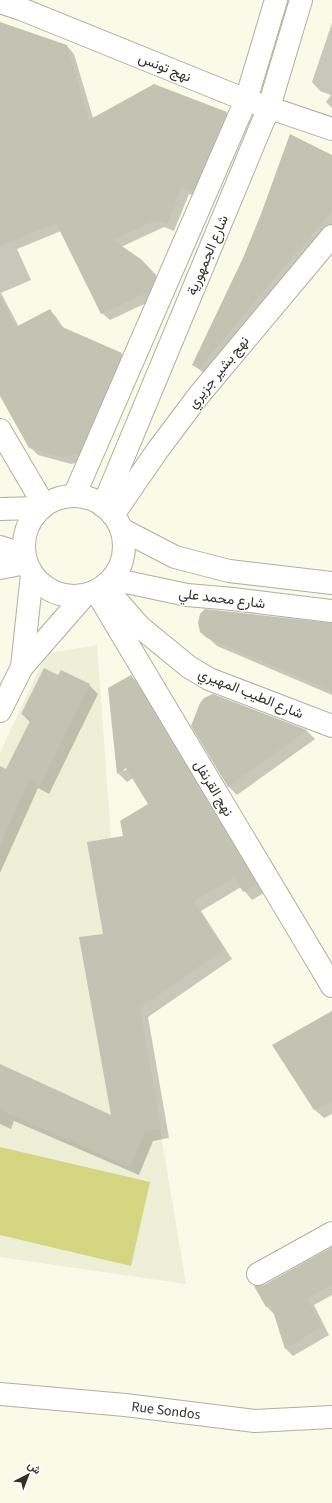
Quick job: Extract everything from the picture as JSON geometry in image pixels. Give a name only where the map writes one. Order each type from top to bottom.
[{"type":"street","name":"شارع الجمهورية","points":[[74,496],[246,100],[276,0]]},
{"type":"street","name":"شارع الجمهورية","points":[[112,516],[269,107],[301,0]]},
{"type":"street","name":"نهج تونس","points":[[0,2],[21,8],[246,100],[332,130]]},
{"type":"street","name":"نهج بشير جزيري","points":[[112,516],[157,451],[199,395],[332,236]]},
{"type":"street","points":[[0,430],[42,507]]},
{"type":"street","points":[[0,711],[22,667],[99,588],[121,563],[124,546],[112,516],[89,498],[74,496],[58,498],[42,507],[30,522],[24,538],[27,564],[22,667]]},
{"type":"street","points":[[0,509],[42,507]]},
{"type":"street","name":"شارع محمد علي","points":[[112,516],[174,557],[221,569],[332,583]]},
{"type":"street","points":[[0,546],[27,564],[42,585],[55,593],[69,596],[99,588]]},
{"type":"street","points":[[0,568],[27,564]]},
{"type":"street","name":"شارع محمد علي","points":[[99,588],[233,599],[332,611]]},
{"type":"street","name":"شارع الطيب المهيري","points":[[99,588],[140,627],[189,667],[209,679],[332,726]]},
{"type":"street","name":"نهج القرنفل","points":[[99,588],[331,983]]},
{"type":"street","points":[[258,1274],[332,1233]]},
{"type":"street","name":"Rue Sondos","points":[[0,1394],[126,1405],[255,1420],[332,1417]]},
{"type":"shaded area","points":[[97,645],[111,838],[186,1284],[0,1257],[0,753],[46,654]]},
{"type":"green space","points":[[0,1147],[150,1182],[131,1266],[0,1235]]},
{"type":"building","points":[[0,22],[67,45],[89,120],[154,84],[227,112],[193,191],[181,187],[167,224],[156,220],[113,240],[142,260],[156,275],[150,291],[101,314],[56,223],[0,246]]},
{"type":"building","points":[[290,134],[332,155],[332,211],[199,369],[192,365],[243,258],[261,214]]},
{"type":"building","points":[[0,296],[16,327],[50,309],[60,326],[122,353],[79,454],[63,457],[29,448],[0,396]]},
{"type":"building","points":[[205,609],[332,623],[332,691],[207,638],[200,632],[198,623],[200,614]]},
{"type":"building","points":[[44,668],[58,675],[61,670],[90,684],[40,786],[29,780],[0,846],[0,766],[6,769],[31,719],[21,714]]},
{"type":"building","points":[[131,675],[256,884],[243,892],[234,877],[193,902],[224,949],[140,1008],[161,1129],[145,1132],[130,1167],[0,1110],[0,1064],[111,1115],[79,937],[103,934],[87,842],[123,836],[120,821],[148,804],[126,768],[117,774],[108,688]]},
{"type":"building","points":[[213,694],[307,730],[228,787],[191,726],[200,703],[204,698]]},
{"type":"building","points":[[332,1011],[332,1101],[314,1110],[272,1045]]},
{"type":"building","points":[[332,1247],[332,1284],[307,1298],[322,1327],[285,1349],[271,1305],[266,1307],[254,1286],[264,1285]]}]
